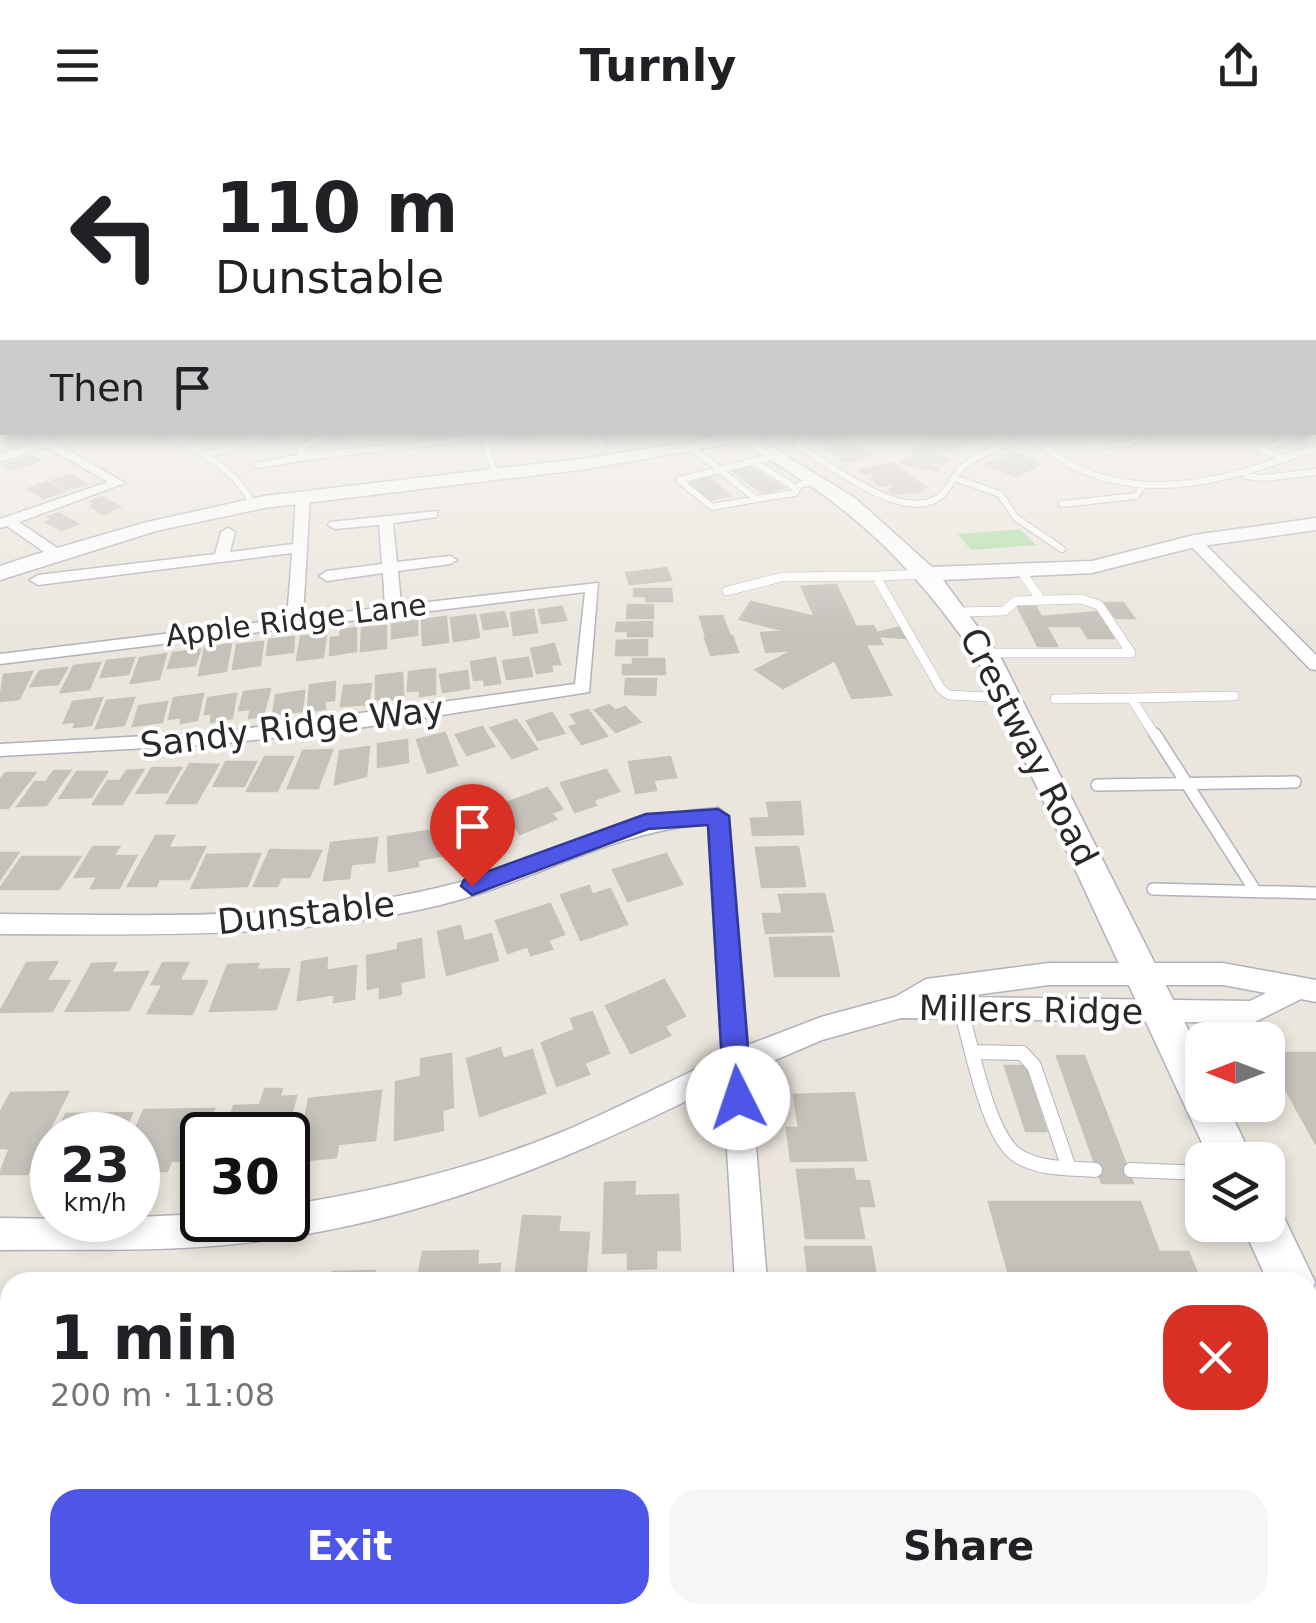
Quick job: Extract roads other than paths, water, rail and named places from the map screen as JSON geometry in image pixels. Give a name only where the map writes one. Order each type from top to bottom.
[{"type":"main road","points":[[0,573],[154,525],[299,497]]},
{"type":"main road","name":"Crestway Road","points":[[831,497],[884,528],[930,574],[986,653],[1185,1062]]},
{"type":"main road","points":[[930,574],[1092,567],[1194,540],[1316,524]]},
{"type":"main road","points":[[1272,1242],[1287,1272]]},
{"type":"street","points":[[4,523],[79,497]]},
{"type":"street","points":[[295,620],[303,497]]},
{"type":"street","points":[[335,525],[432,514]]},
{"type":"street","points":[[386,520],[393,608]]},
{"type":"street","points":[[4,523],[55,553]]},
{"type":"street","points":[[222,557],[228,532]]},
{"type":"street","points":[[1194,540],[1316,666]]},
{"type":"street","points":[[38,580],[299,548]]},
{"type":"street","points":[[327,576],[450,560]]},
{"type":"street","name":"Apple Ridge Lane","points":[[0,658],[593,586],[583,688]]},
{"type":"street","name":"Sandy Ridge Way","points":[[0,750],[103,748],[242,738],[583,688]]},
{"type":"street","name":"Dunstable","points":[[0,924],[234,924],[372,910],[501,878],[646,822],[718,816],[735,1061]]},
{"type":"street","name":"Millers Ridge","points":[[310,1215],[386,1201],[520,1160],[603,1128],[735,1061],[794,1037],[901,1007],[926,990],[1035,975],[1142,972],[1223,974],[1307,990]]},
{"type":"street","points":[[1035,975],[1049,1012]]},
{"type":"street","name":"Millers Ridge","points":[[901,1007],[961,1011],[1253,1012],[1307,990]]},
{"type":"street","points":[[735,1061],[749,1272]]},
{"type":"street","name":"Millers Ridge","points":[[0,1234],[180,1232]]},
{"type":"lane","points":[[249,497],[252,504]]},
{"type":"lane","points":[[699,497],[712,507],[777,497]]},
{"type":"lane","points":[[883,497],[904,504],[938,497]]},
{"type":"lane","points":[[1003,497],[1014,508],[1016,518],[1062,549]]},
{"type":"lane","points":[[1062,504],[1130,497]]},
{"type":"lane","points":[[1021,571],[1041,600]]},
{"type":"lane","points":[[727,591],[780,578],[930,574]]},
{"type":"lane","points":[[878,576],[941,689],[949,695],[1008,698]]},
{"type":"lane","points":[[960,612],[1004,612],[1012,602],[1081,599],[1099,605],[1132,653],[986,653]]},
{"type":"lane","points":[[1055,699],[1234,696]]},
{"type":"lane","points":[[1131,698],[1256,892]]},
{"type":"lane","points":[[1097,785],[1295,782]]},
{"type":"lane","points":[[1152,889],[1316,893]]},
{"type":"lane","points":[[961,1011],[993,1115],[1011,1150],[1038,1165],[1095,1170]]},
{"type":"lane","points":[[974,1052],[1022,1053],[1034,1066],[1068,1168]]},
{"type":"lane","points":[[1131,1170],[1185,1172]]}]
